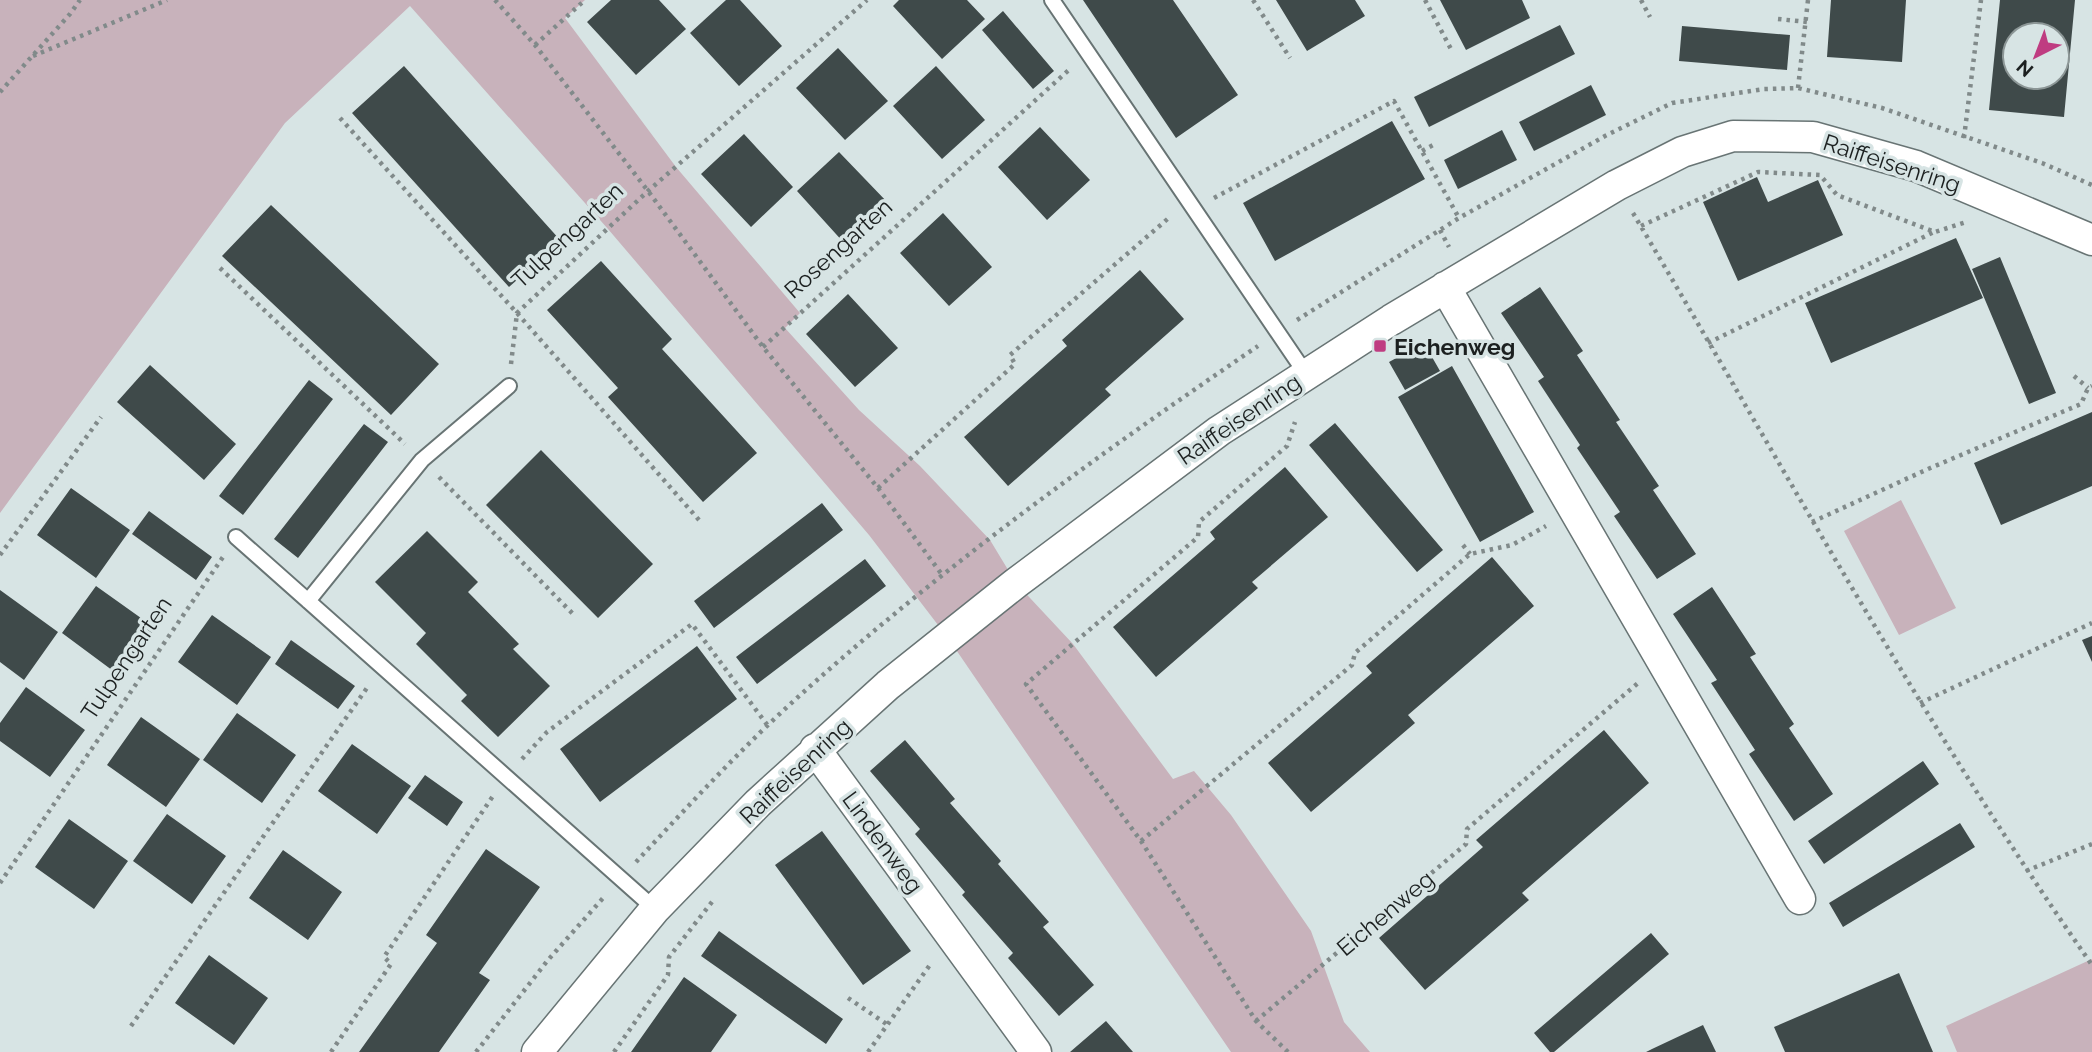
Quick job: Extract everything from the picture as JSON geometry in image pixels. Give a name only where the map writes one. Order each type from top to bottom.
[{"type":"street","name":"Raiffeisenring","points":[[537,1052],[655,909],[758,803],[888,685],[1027,575],[1219,431],[1445,287],[1617,185],[1682,152],[1733,136],[1813,137],[1916,166],[2092,240]]},
{"type":"street","points":[[1445,287],[1800,900]]},
{"type":"street","name":"Lindenweg","points":[[815,749],[1035,1052]]},
{"type":"lane","points":[[1052,0],[1306,374]]},
{"type":"lane","points":[[308,601],[422,460],[509,386]]},
{"type":"lane","points":[[236,537],[655,909]]},
{"type":"path","points":[[0,92],[71,14],[80,0]]},
{"type":"path","points":[[33,56],[167,0]]},
{"type":"path","points":[[475,1052],[548,960],[703,790],[805,690],[943,576],[878,488],[763,347],[648,191],[535,45],[495,0]]},
{"type":"path","points":[[535,45],[585,0]]},
{"type":"path","points":[[648,191],[867,0]]},
{"type":"path","points":[[1253,0],[1290,58]]},
{"type":"path","points":[[1426,0],[1452,51]]},
{"type":"path","points":[[1641,0],[1650,17]]},
{"type":"path","points":[[1798,88],[1808,0]]},
{"type":"path","name":"Raiffeisenring","points":[[1964,138],[1981,0]]},
{"type":"path","points":[[1778,19],[1807,22]]},
{"type":"path","name":"Rosengarten","points":[[763,347],[1087,53]]},
{"type":"path","points":[[878,488],[1015,364],[1010,355],[1170,216],[1194,209],[1394,100],[1459,218]]},
{"type":"path","name":"Tulpengarten","points":[[340,118],[517,313],[699,520]]},
{"type":"path","points":[[1422,151],[1437,143]]},
{"type":"path","points":[[1641,226],[1758,172],[1820,175],[1837,195],[1935,232]]},
{"type":"path","points":[[1617,185],[1920,703],[2026,872],[2092,965]]},
{"type":"path","name":"Tulpengarten","points":[[509,386],[517,313],[648,191]]},
{"type":"path","points":[[1708,343],[1935,232],[1974,219]]},
{"type":"path","points":[[1440,230],[1451,250]]},
{"type":"path","points":[[220,268],[422,460],[573,614]]},
{"type":"path","points":[[1812,522],[2081,404],[2090,387],[2074,376]]},
{"type":"path","points":[[1288,1052],[1256,1021],[1141,841],[1026,684],[1198,537],[1199,522],[1287,446],[1293,423],[1304,415]]},
{"type":"path","points":[[0,555],[101,417]]},
{"type":"path","points":[[1141,841],[1352,665],[1355,653],[1470,554],[1513,545],[1574,511]]},
{"type":"path","name":"Tulpengarten","points":[[0,883],[236,537]]},
{"type":"path","points":[[1463,545],[1470,554]]},
{"type":"path","points":[[1920,703],[2092,623]]},
{"type":"path","points":[[331,1052],[391,964],[384,957],[506,776],[547,732],[692,624],[768,727]]},
{"type":"path","name":"Eichenweg","points":[[1256,1021],[1466,844],[1467,829],[1663,662]]},
{"type":"path","points":[[131,1027],[382,666]]},
{"type":"path","points":[[2026,872],[2092,844]]},
{"type":"path","points":[[614,1052],[668,975],[669,957],[718,894]]},
{"type":"path","points":[[869,1052],[951,936]]},
{"type":"path","points":[[848,998],[888,1025]]},
{"type":"shaded area","points":[[0,0],[585,0],[565,18],[676,167],[800,313],[785,328],[859,410],[920,466],[990,540],[1016,583],[1073,644],[1173,779],[1194,771],[1231,815],[1311,931],[1344,1022],[1370,1052],[1231,1052],[948,638],[869,535],[608,229],[410,6],[285,123],[0,513]]},
{"type":"shaded area","points":[[1901,500],[1956,608],[1899,635],[1844,531]]},
{"type":"shaded area","points":[[2092,959],[2092,1052],[1957,1052],[1946,1026]]},
{"type":"building","points":[[611,0],[659,0],[686,29],[636,75],[587,22]]},
{"type":"building","points":[[726,0],[740,0],[782,46],[739,86],[690,33]]},
{"type":"building","points":[[899,0],[967,0],[985,19],[942,59],[893,6]]},
{"type":"building","points":[[1083,0],[1173,0],[1238,95],[1176,138]]},
{"type":"building","points":[[1276,0],[1355,0],[1365,16],[1307,51]]},
{"type":"building","points":[[1440,0],[1522,0],[1530,18],[1466,50]]},
{"type":"building","points":[[1831,0],[1906,0],[1902,62],[1827,57]]},
{"type":"building","points":[[2000,0],[2075,0],[2071,43],[2071,21],[2001,21],[2001,91],[2066,91],[2064,117],[1989,110]]},
{"type":"building","points":[[1003,11],[1054,71],[1033,89],[982,30]]},
{"type":"building","points":[[1560,25],[1575,54],[1429,127],[1414,97]]},
{"type":"building","points":[[1682,26],[1790,35],[1787,70],[1679,61]]},
{"type":"building","points":[[838,48],[888,101],[845,140],[796,88]]},
{"type":"building","points":[[404,66],[561,241],[509,287],[352,113]]},
{"type":"building","points":[[936,66],[985,120],[942,159],[893,106]]},
{"type":"building","points":[[1591,85],[1606,115],[1534,151],[1519,122]]},
{"type":"building","points":[[1392,121],[1425,179],[1275,261],[1243,203]]},
{"type":"building","points":[[1040,127],[1090,180],[1047,220],[998,167]]},
{"type":"building","points":[[1502,130],[1517,160],[1458,189],[1444,160]]},
{"type":"building","points":[[744,134],[793,187],[751,227],[701,174]]},
{"type":"building","points":[[839,152],[889,204],[845,244],[797,191]]},
{"type":"building","points":[[1757,177],[1768,202],[1818,180],[1843,235],[1738,281],[1703,202]]},
{"type":"building","points":[[271,205],[439,364],[391,415],[222,256]]},
{"type":"building","points":[[943,213],[992,267],[949,306],[900,253]]},
{"type":"building","points":[[1956,238],[1983,298],[1831,363],[1805,303]]},
{"type":"building","points":[[2000,257],[2056,393],[2029,404],[1972,269]]},
{"type":"building","points":[[601,261],[672,339],[662,349],[757,453],[703,502],[608,397],[618,388],[547,310]]},
{"type":"building","points":[[1140,270],[1184,319],[1105,389],[1111,395],[1008,486],[964,437],[1067,346],[1062,340]]},
{"type":"building","points":[[1540,287],[1583,351],[1577,355],[1620,420],[1616,422],[1659,486],[1653,490],[1696,554],[1657,579],[1614,516],[1620,512],[1577,448],[1580,445],[1538,381],[1544,377],[1501,313]]},
{"type":"building","points":[[848,294],[898,348],[855,387],[806,334]]},
{"type":"building","points":[[1424,343],[1440,371],[1405,390],[1389,362]]},
{"type":"building","points":[[150,365],[236,444],[204,480],[117,402]]},
{"type":"building","points":[[1452,366],[1534,512],[1480,542],[1398,397]]},
{"type":"building","points":[[309,380],[333,399],[243,515],[219,496]]},
{"type":"building","points":[[2092,412],[2092,486],[2001,525],[1974,463]]},
{"type":"building","points":[[1335,423],[1443,550],[1417,572],[1309,445]]},
{"type":"building","points":[[364,424],[388,442],[298,558],[274,539]]},
{"type":"building","points":[[541,450],[653,564],[598,618],[486,505]]},
{"type":"building","points":[[1285,467],[1328,517],[1252,582],[1258,588],[1156,677],[1113,627],[1215,539],[1210,532]]},
{"type":"building","points":[[71,488],[130,530],[96,578],[37,535]]},
{"type":"building","points":[[822,503],[843,530],[714,628],[694,601]]},
{"type":"building","points":[[149,511],[212,557],[196,580],[132,534]]},
{"type":"building","points":[[427,531],[478,582],[468,592],[519,644],[513,649],[550,686],[498,737],[461,701],[467,695],[416,644],[426,633],[375,582]]},
{"type":"building","points":[[1492,557],[1534,606],[1408,715],[1415,723],[1311,812],[1268,763],[1372,673],[1366,666]]},
{"type":"building","points":[[865,559],[886,586],[757,684],[736,657]]},
{"type":"building","points":[[96,586],[155,628],[120,676],[62,633]]},
{"type":"building","points":[[1712,587],[1756,654],[1750,657],[1794,724],[1789,728],[1833,794],[1794,821],[1749,754],[1755,750],[1711,683],[1717,680],[1673,614]]},
{"type":"building","points":[[0,590],[58,632],[24,680],[0,662]]},
{"type":"building","points":[[212,615],[271,657],[237,705],[178,662]]},
{"type":"building","points":[[2092,636],[2092,662],[2082,640]]},
{"type":"building","points":[[291,640],[355,686],[338,709],[275,664]]},
{"type":"building","points":[[697,646],[737,699],[600,802],[560,749]]},
{"type":"building","points":[[26,687],[85,730],[50,777],[0,741],[0,723]]},
{"type":"building","points":[[237,713],[296,755],[262,803],[203,760]]},
{"type":"building","points":[[141,717],[200,759],[166,807],[107,765]]},
{"type":"building","points":[[1604,730],[1649,783],[1522,893],[1529,900],[1425,990],[1379,938],[1483,847],[1476,840]]},
{"type":"building","points":[[905,740],[955,799],[950,803],[1001,861],[998,864],[1049,922],[1043,927],[1094,985],[1059,1016],[1008,958],[1013,953],[962,895],[965,892],[915,834],[920,829],[870,771]]},
{"type":"building","points":[[352,744],[411,786],[377,834],[318,791]]},
{"type":"building","points":[[1923,761],[1939,784],[1824,864],[1808,841]]},
{"type":"building","points":[[425,775],[463,802],[447,826],[408,798]]},
{"type":"building","points":[[167,814],[226,856],[192,904],[133,861]]},
{"type":"building","points":[[69,819],[128,861],[94,909],[35,867]]},
{"type":"building","points":[[1960,823],[1975,847],[1843,927],[1829,903]]},
{"type":"building","points":[[822,831],[911,951],[863,985],[775,865]]},
{"type":"building","points":[[486,849],[540,887],[479,973],[490,980],[439,1052],[359,1052],[437,943],[426,935]]},
{"type":"building","points":[[283,850],[342,892],[308,940],[249,898]]},
{"type":"building","points":[[719,931],[843,1019],[826,1044],[701,956]]},
{"type":"building","points":[[1651,933],[1669,954],[1554,1052],[1550,1052],[1534,1033]]},
{"type":"building","points":[[209,955],[268,998],[234,1045],[175,1003]]},
{"type":"building","points":[[1899,973],[1933,1052],[1785,1052],[1774,1027]]},
{"type":"building","points":[[684,977],[737,1015],[711,1052],[631,1052]]},
{"type":"building","points":[[1106,1021],[1133,1052],[1070,1052]]},
{"type":"building","points":[[1703,1025],[1716,1052],[1646,1052],[1652,1049]]},
{"type":"place","name":"Eichenweg","points":[[1380,346]]}]
